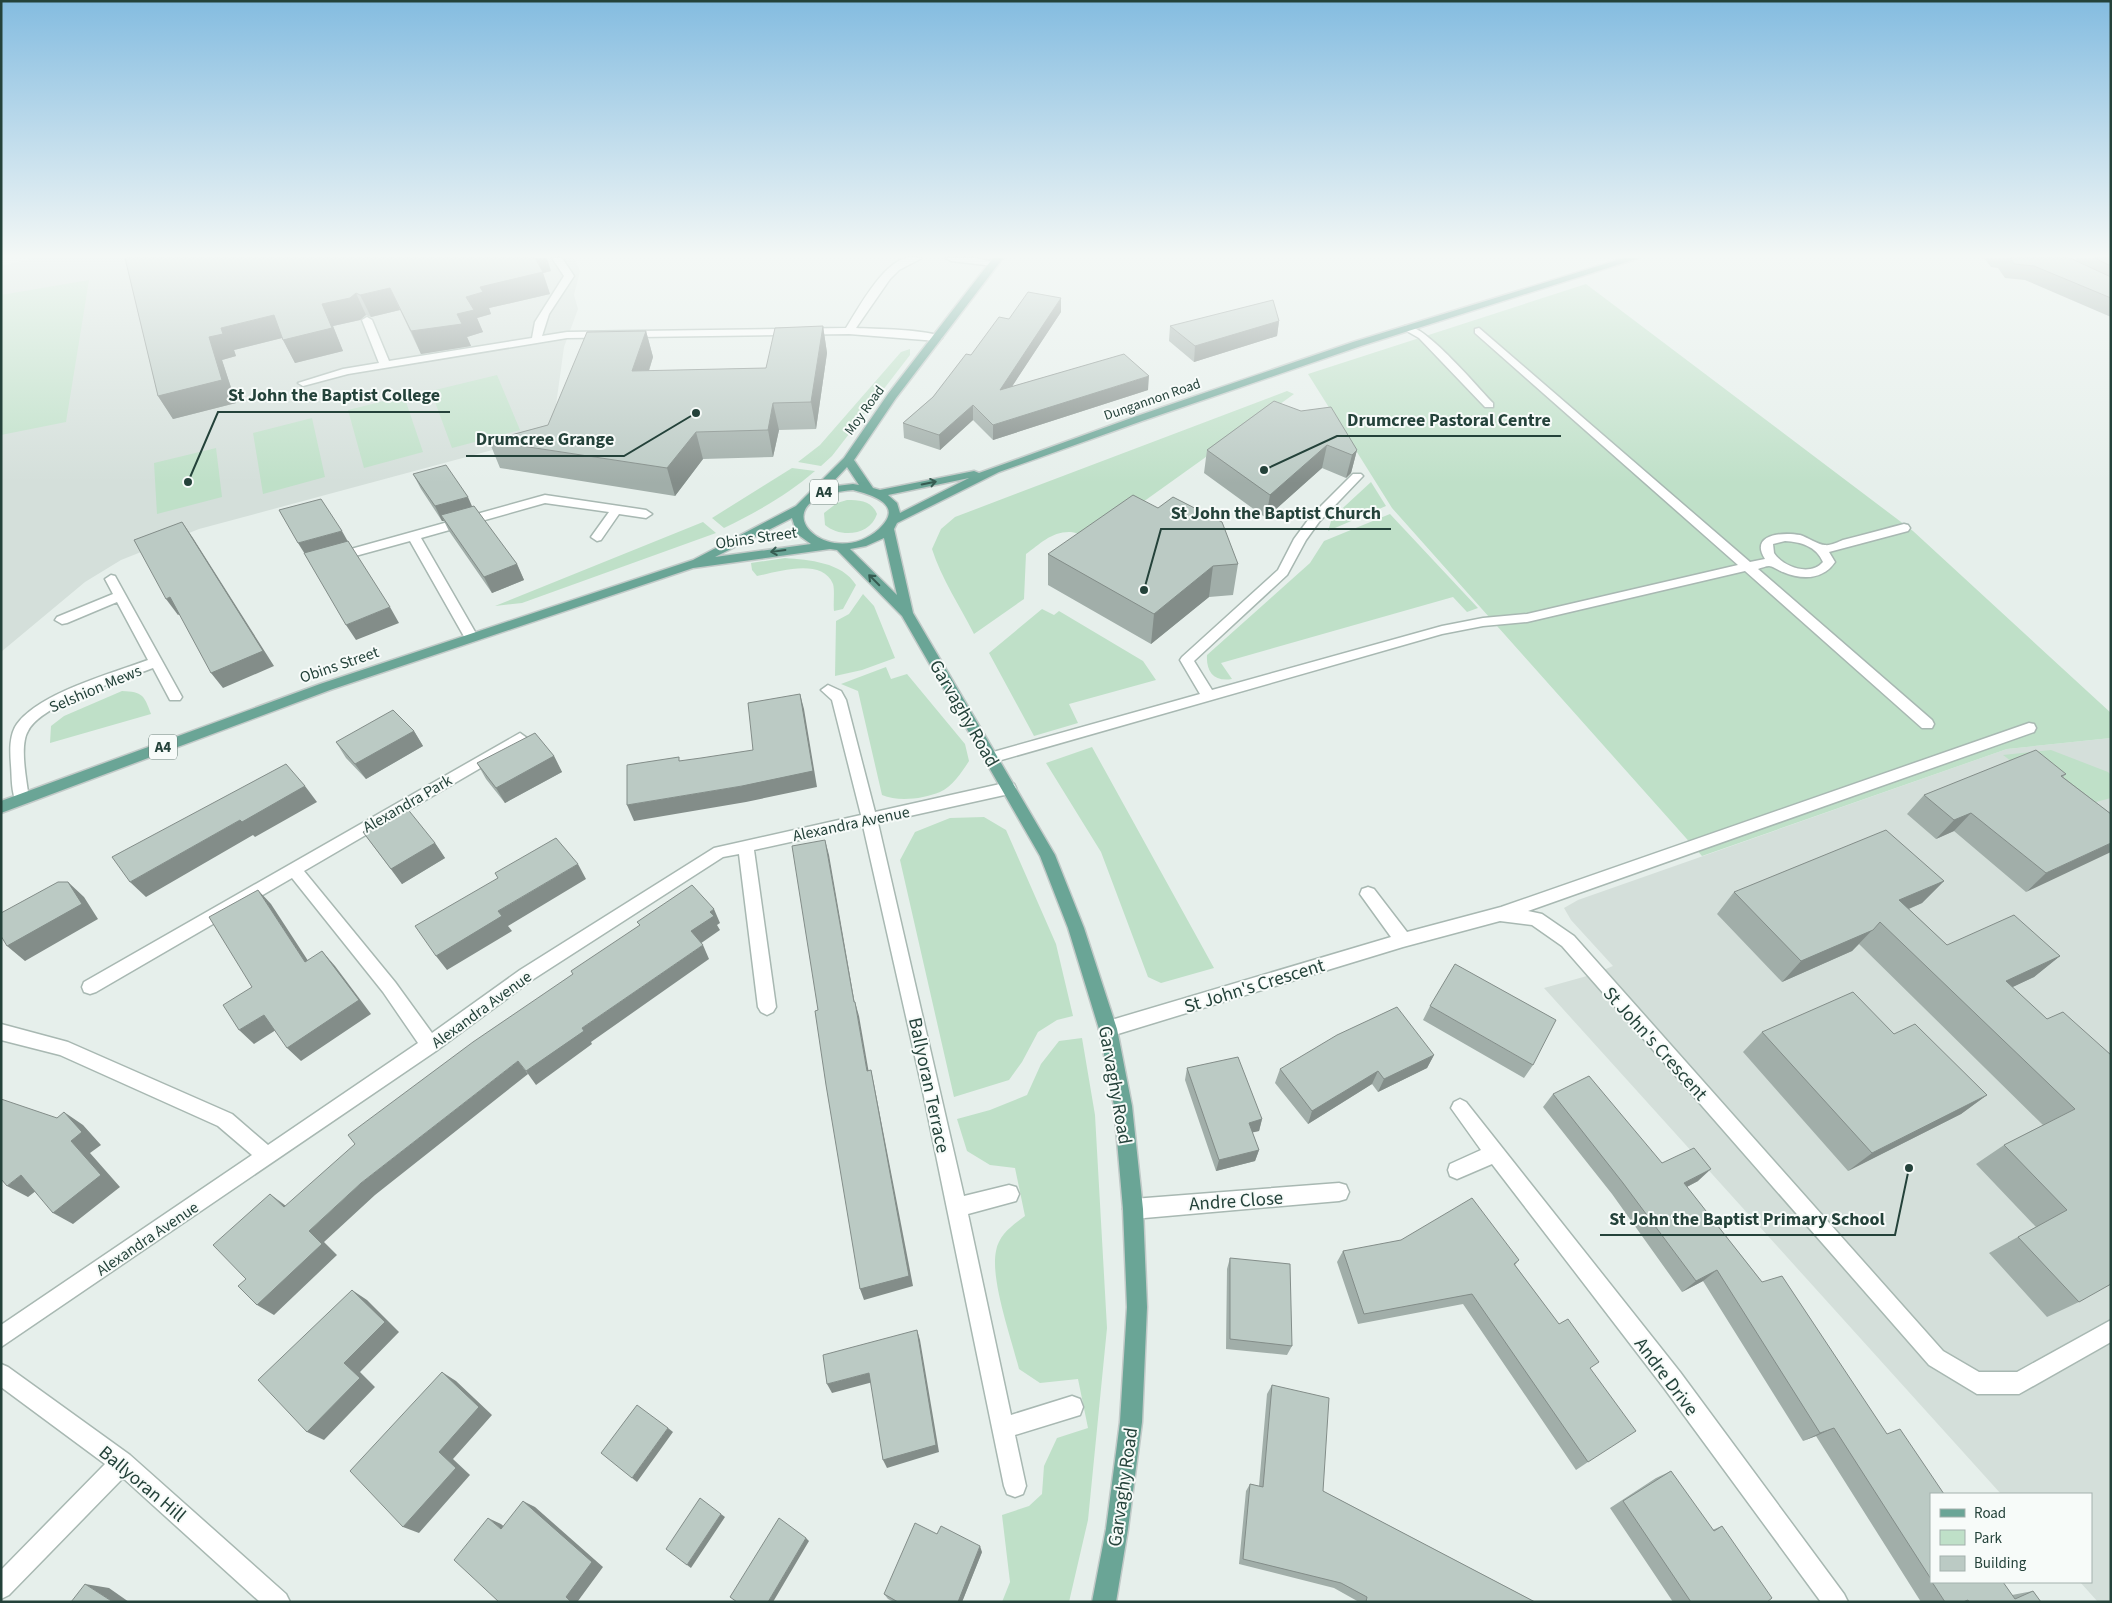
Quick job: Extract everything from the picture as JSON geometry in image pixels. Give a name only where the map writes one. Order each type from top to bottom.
[{"type":"main road","name":"Moy Road","points":[[809,500],[848,460],[892,396],[941,333]]},
{"type":"main road","name":"Dungannon Road","points":[[881,493],[995,470],[1394,333]]},
{"type":"main road","name":"Moy Road","points":[[848,460],[868,489]]},
{"type":"main road","name":"Dungannon Road","points":[[891,524],[995,470]]},
{"type":"main road","name":"A4","points":[[881,493],[868,489],[837,488],[822,492],[800,508],[797,518],[798,528],[804,536],[826,546],[841,547],[868,542],[891,524]]},
{"type":"main road","points":[[881,493],[890,500],[895,509],[891,524]]},
{"type":"main road","name":"Obins Street","points":[[1,807],[325,687],[691,564],[800,508]]},
{"type":"main road","name":"Garvaghy Road","points":[[891,524],[907,613]]},
{"type":"main road","name":"Obins Street","points":[[691,564],[826,546]]},
{"type":"main road","name":"Garvaghy Road","points":[[841,547],[907,613],[1047,855],[1076,928],[1108,1030],[1123,1106],[1133,1209],[1137,1307],[1131,1422],[1104,1602]]},
{"type":"street","points":[[372,333],[386,366]]},
{"type":"street","points":[[537,339],[539,333]]},
{"type":"street","points":[[303,383],[347,371],[386,366],[537,339],[577,335],[726,333]]},
{"type":"street","points":[[889,333],[915,334],[937,338]]},
{"type":"street","points":[[1417,333],[1423,336],[1489,405]]},
{"type":"street","points":[[1481,333],[1927,724]]},
{"type":"street","points":[[1208,696],[1187,660],[1283,572],[1300,540],[1315,519],[1357,476]]},
{"type":"street","points":[[320,561],[545,499],[646,514]]},
{"type":"street","points":[[597,537],[616,510]]},
{"type":"street","points":[[1821,550],[1904,528]]},
{"type":"street","points":[[413,535],[470,637]]},
{"type":"street","points":[[1777,538],[1804,540],[1821,550],[1828,562],[1821,572],[1813,573],[1791,571],[1773,561],[1766,549],[1770,540],[1777,538]]},
{"type":"street","points":[[991,758],[1442,630],[1483,622],[1527,618],[1773,561]]},
{"type":"street","name":"Selshion Mews","points":[[111,579],[175,697]]},
{"type":"street","points":[[62,620],[121,596]]},
{"type":"street","name":"Selshion Mews","points":[[22,799],[18,742],[22,727],[42,710],[66,698],[155,662]]},
{"type":"street","name":"Ballyoran Terrace","points":[[828,690],[836,694],[839,700],[870,819],[957,1208],[1015,1486]]},
{"type":"street","points":[[1500,914],[1526,907],[2029,728]]},
{"type":"street","name":"Alexandra Park","points":[[90,987],[520,738]]},
{"type":"street","name":"Alexandra Avenue","points":[[1,1337],[430,1045],[526,975],[718,852],[1009,788]]},
{"type":"street","points":[[746,846],[767,1007]]},
{"type":"street","points":[[294,869],[389,987],[430,1045]]},
{"type":"street","points":[[1368,894],[1403,940]]},
{"type":"street","name":"St John's Crescent","points":[[1108,1030],[1403,940],[1500,914],[1536,919],[1568,941],[1936,1358],[1977,1383],[2019,1383],[2111,1330]]},
{"type":"street","points":[[1,1032],[62,1048],[225,1120],[267,1156]]},
{"type":"street","name":"Andre Drive","points":[[1460,1108],[1672,1380],[1836,1602]]},
{"type":"street","points":[[1457,1170],[1494,1153]]},
{"type":"street","name":"Andre Close","points":[[1133,1209],[1339,1192]]},
{"type":"street","points":[[957,1208],[1009,1194]]},
{"type":"street","name":"Ballyoran Hill","points":[[1,1374],[122,1463],[278,1602]]},
{"type":"street","points":[[1003,1428],[1072,1407]]},
{"type":"street","points":[[1,1587],[122,1463]]},
{"type":"shaded area","points":[[1,333],[569,333],[564,347],[552,434],[199,529],[121,560],[85,582],[1,652]]},
{"type":"shaded area","points":[[2111,738],[2111,1602],[2098,1602],[2081,1583],[2092,1583],[2092,1493],[2000,1493],[1544,988],[1594,974],[1613,966],[1571,920],[1564,908],[1578,900],[2007,749]]},
{"type":"green space","points":[[1,333],[80,333],[66,422],[1,435]]},
{"type":"green space","points":[[1435,333],[1651,333],[1913,531],[2111,713],[2111,738],[2007,749],[1702,856],[1392,508],[1308,374]]},
{"type":"green space","points":[[910,349],[910,355],[832,456],[821,466],[798,462],[820,445],[901,352]]},
{"type":"green space","points":[[497,375],[520,430],[452,448],[431,391]]},
{"type":"green space","points":[[1287,391],[1294,394],[1094,537],[1064,532],[1052,536],[1026,554],[1024,599],[974,634],[946,581],[932,549],[941,529],[955,517]]},
{"type":"green space","points":[[404,396],[423,452],[364,468],[348,410]]},
{"type":"green space","points":[[312,418],[325,477],[263,494],[253,433]]},
{"type":"green space","points":[[216,448],[222,497],[157,514],[154,463]]},
{"type":"green space","points":[[792,468],[815,471],[771,503],[724,528],[712,518]]},
{"type":"green space","points":[[1371,482],[1386,506],[1328,531],[1332,518]]},
{"type":"green space","points":[[847,500],[865,502],[872,506],[877,514],[868,527],[854,533],[846,533],[838,532],[825,525],[824,513],[837,503]]},
{"type":"green space","points":[[1390,514],[1478,608],[1467,612],[1453,597],[1221,663],[1232,679],[1220,679],[1212,674],[1208,666],[1207,655],[1310,563],[1324,541]]},
{"type":"green space","points":[[703,522],[716,533],[522,603],[495,606]]},
{"type":"green space","points":[[785,558],[814,561],[834,567],[850,577],[856,585],[843,609],[834,611],[833,584],[827,576],[819,571],[798,568],[757,576],[752,570],[751,563]]},
{"type":"green space","points":[[863,594],[874,606],[895,658],[862,670],[835,676],[836,621],[849,614]]},
{"type":"green space","points":[[1042,609],[1054,615],[1059,611],[1143,661],[1156,680],[1069,704],[1078,723],[1034,736],[989,653]]},
{"type":"green space","points":[[886,667],[891,679],[907,674],[965,744],[969,761],[953,783],[940,792],[911,799],[882,795],[858,691],[841,684]]},
{"type":"green space","points":[[122,691],[134,692],[142,696],[151,714],[50,743],[51,726],[64,716]]},
{"type":"green space","points":[[1092,747],[1214,968],[1161,983],[1148,977],[1101,852],[1046,763]]},
{"type":"green space","points":[[2051,750],[2108,772],[2111,775],[2111,798],[2073,808],[2003,755]]},
{"type":"green space","points":[[984,817],[1006,830],[1056,944],[1073,1016],[1057,1020],[1038,1032],[1022,1062],[1009,1080],[954,1097],[900,860],[915,832],[950,818]]},
{"type":"green space","points":[[1082,1038],[1095,1115],[1107,1328],[1088,1520],[1069,1602],[1002,1602],[1010,1582],[1002,1515],[1029,1506],[1042,1494],[1044,1466],[1057,1438],[1088,1428],[1078,1379],[1040,1383],[1019,1369],[999,1293],[995,1263],[996,1251],[1000,1240],[1007,1230],[1025,1216],[1015,1168],[990,1165],[967,1151],[957,1119],[990,1110],[1027,1095],[1041,1064],[1059,1041]]},
{"type":"building","points":[[143,333],[223,333],[209,337],[222,380],[158,396]]},
{"type":"building","points":[[280,333],[312,333],[283,340]]},
{"type":"building","points":[[587,333],[645,333],[632,371],[766,368],[774,333],[822,333],[811,402],[773,403],[768,430],[696,432],[667,468],[489,441],[548,425]]},
{"type":"building","points":[[987,333],[1038,333],[1000,390],[1124,354],[1149,376],[993,425],[973,405],[939,435],[903,423],[933,397],[966,354],[971,355]]},
{"type":"building","points":[[1179,333],[1239,333],[1195,346]]},
{"type":"building","points":[[1274,401],[1301,411],[1331,407],[1357,450],[1352,455],[1327,445],[1270,495],[1207,450]]},
{"type":"building","points":[[446,465],[468,497],[435,506],[413,474]]},
{"type":"building","points":[[1133,495],[1158,508],[1173,497],[1222,522],[1238,564],[1213,566],[1154,614],[1048,554]]},
{"type":"building","points":[[321,499],[342,531],[298,543],[279,510]]},
{"type":"building","points":[[474,506],[517,564],[484,577],[441,515]]},
{"type":"building","points":[[182,522],[263,651],[211,673],[170,597],[166,599],[134,540]]},
{"type":"building","points":[[348,541],[390,607],[346,625],[304,553]]},
{"type":"building","points":[[800,694],[813,771],[742,786],[627,805],[627,765],[679,757],[679,761],[753,750],[748,703]]},
{"type":"building","points":[[393,710],[414,731],[355,764],[336,742]]},
{"type":"building","points":[[535,733],[554,756],[496,788],[477,763]]},
{"type":"building","points":[[2036,750],[2066,774],[2061,776],[2111,814],[2111,843],[2046,873],[1971,813],[1954,820],[1924,795]]},
{"type":"building","points":[[286,764],[305,786],[130,882],[112,857]]},
{"type":"building","points":[[406,807],[435,843],[391,869],[363,832]]},
{"type":"building","points":[[1886,830],[1944,881],[1899,900],[1947,945],[2014,915],[2060,956],[2006,981],[2047,1019],[2063,1012],[2111,1055],[2111,1284],[2079,1302],[2018,1237],[2067,1210],[2004,1145],[2075,1109],[1880,922],[1873,930],[1801,961],[1734,892]]},
{"type":"building","points":[[556,838],[578,864],[498,911],[502,916],[436,956],[415,926],[498,878],[495,873]]},
{"type":"building","points":[[825,840],[867,1071],[871,1070],[909,1276],[860,1289],[826,1085],[815,1011],[818,1010],[792,846]]},
{"type":"building","points":[[58,882],[68,882],[82,904],[7,946],[1,936],[1,913]]},
{"type":"building","points":[[692,885],[714,909],[710,912],[714,916],[691,931],[703,945],[582,1028],[584,1031],[526,1071],[518,1061],[361,1183],[309,1231],[322,1244],[257,1305],[238,1286],[246,1279],[213,1245],[270,1194],[284,1207],[355,1144],[348,1135],[473,1042],[573,974],[571,971],[640,925],[637,922]]},
{"type":"building","points":[[258,890],[305,962],[322,951],[359,1000],[287,1048],[264,1015],[239,1030],[223,1005],[252,987],[209,917]]},
{"type":"building","points":[[1455,964],[1556,1020],[1533,1065],[1430,1006]]},
{"type":"building","points":[[1853,992],[1894,1034],[1915,1024],[1987,1095],[1872,1153],[1762,1032]]},
{"type":"building","points":[[1397,1007],[1434,1055],[1384,1079],[1378,1071],[1312,1111],[1280,1069],[1337,1035]]},
{"type":"building","points":[[1238,1057],[1262,1119],[1249,1123],[1259,1150],[1219,1160],[1187,1068]]},
{"type":"building","points":[[1589,1076],[1662,1163],[1694,1148],[1711,1169],[1684,1183],[1762,1282],[1782,1276],[1887,1434],[1900,1429],[1943,1493],[1930,1493],[1930,1577],[1834,1428],[1820,1433],[1717,1270],[1696,1281],[1623,1183],[1553,1094]]},
{"type":"building","points":[[1,1099],[57,1118],[64,1112],[82,1132],[71,1141],[101,1175],[53,1213],[21,1175],[7,1186],[1,1179]]},
{"type":"building","points":[[1472,1198],[1519,1260],[1514,1264],[1559,1324],[1568,1319],[1599,1362],[1590,1368],[1636,1431],[1588,1462],[1472,1294],[1364,1314],[1343,1251],[1401,1240]]},
{"type":"building","points":[[1230,1258],[1290,1264],[1292,1346],[1230,1339]]},
{"type":"building","points":[[352,1290],[385,1322],[344,1363],[360,1378],[307,1432],[258,1380]]},
{"type":"building","points":[[917,1330],[936,1445],[883,1460],[869,1373],[827,1384],[823,1355]]},
{"type":"building","points":[[442,1372],[479,1407],[439,1452],[456,1468],[403,1527],[350,1471]]},
{"type":"building","points":[[1272,1385],[1329,1398],[1323,1491],[1535,1602],[1366,1602],[1367,1597],[1341,1583],[1243,1559],[1250,1484],[1263,1487]]},
{"type":"building","points":[[637,1405],[668,1428],[632,1478],[601,1453]]},
{"type":"building","points":[[1671,1471],[1714,1531],[1722,1526],[1772,1598],[1767,1602],[1691,1602],[1623,1501]]},
{"type":"building","points":[[700,1498],[721,1514],[687,1565],[666,1549]]},
{"type":"building","points":[[523,1501],[592,1562],[566,1597],[571,1602],[499,1602],[454,1560],[488,1518],[501,1529]]},
{"type":"building","points":[[779,1518],[806,1538],[768,1602],[737,1602],[730,1597]]},
{"type":"building","points":[[915,1523],[937,1534],[941,1526],[980,1546],[958,1602],[898,1602],[884,1594]]},
{"type":"building","points":[[1933,1583],[2004,1583],[2015,1599],[2033,1591],[2041,1602],[1969,1602],[1968,1600],[1963,1602],[1945,1602]]},
{"type":"building","points":[[85,1584],[113,1602],[71,1602]]},
{"type":"place","name":"Drumcree Grange","points":[[696,413]]},
{"type":"place","name":"Drumcree Pastoral Centre","points":[[1264,470]]},
{"type":"place","name":"St John the Baptist College","points":[[188,482]]},
{"type":"place","name":"St John the Baptist Church","points":[[1144,590]]},
{"type":"place","name":"St John the Baptist Primary School","points":[[1909,1168]]}]
